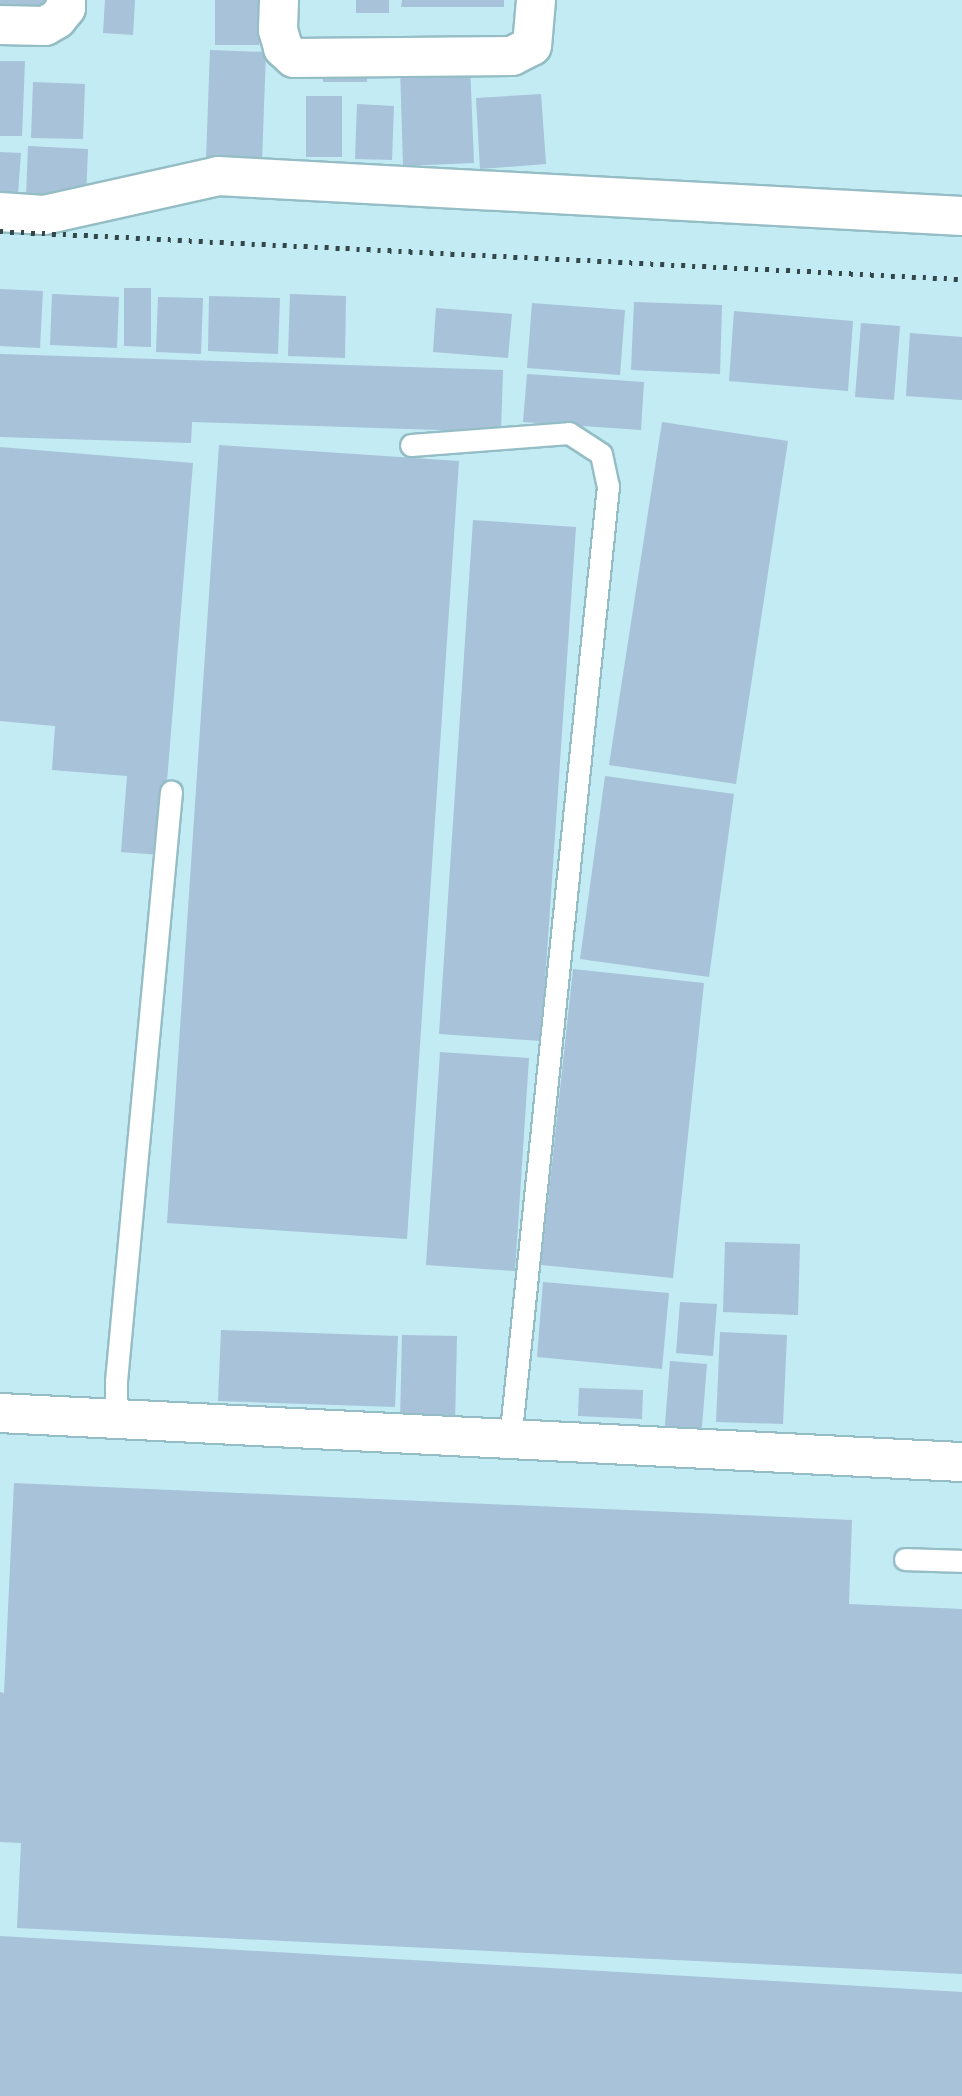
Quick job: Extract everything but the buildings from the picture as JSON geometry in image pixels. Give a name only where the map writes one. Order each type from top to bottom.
[{"type":"street","points":[[0,25],[45,26],[58,19],[66,8],[66,0]]},
{"type":"street","points":[[279,0],[278,30],[283,48],[294,58],[512,56],[532,46],[536,0]]},
{"type":"street","points":[[0,212],[44,215],[218,176],[962,216]]},
{"type":"street","points":[[0,1413],[962,1462]]},
{"type":"lane","points":[[411,445],[569,433],[601,454],[608,486],[510,1441]]},
{"type":"lane","points":[[116,1419],[116,1381],[171,792]]},
{"type":"lane","points":[[905,1559],[962,1561]]},
{"type":"railway","points":[[0,231],[962,279]]}]
